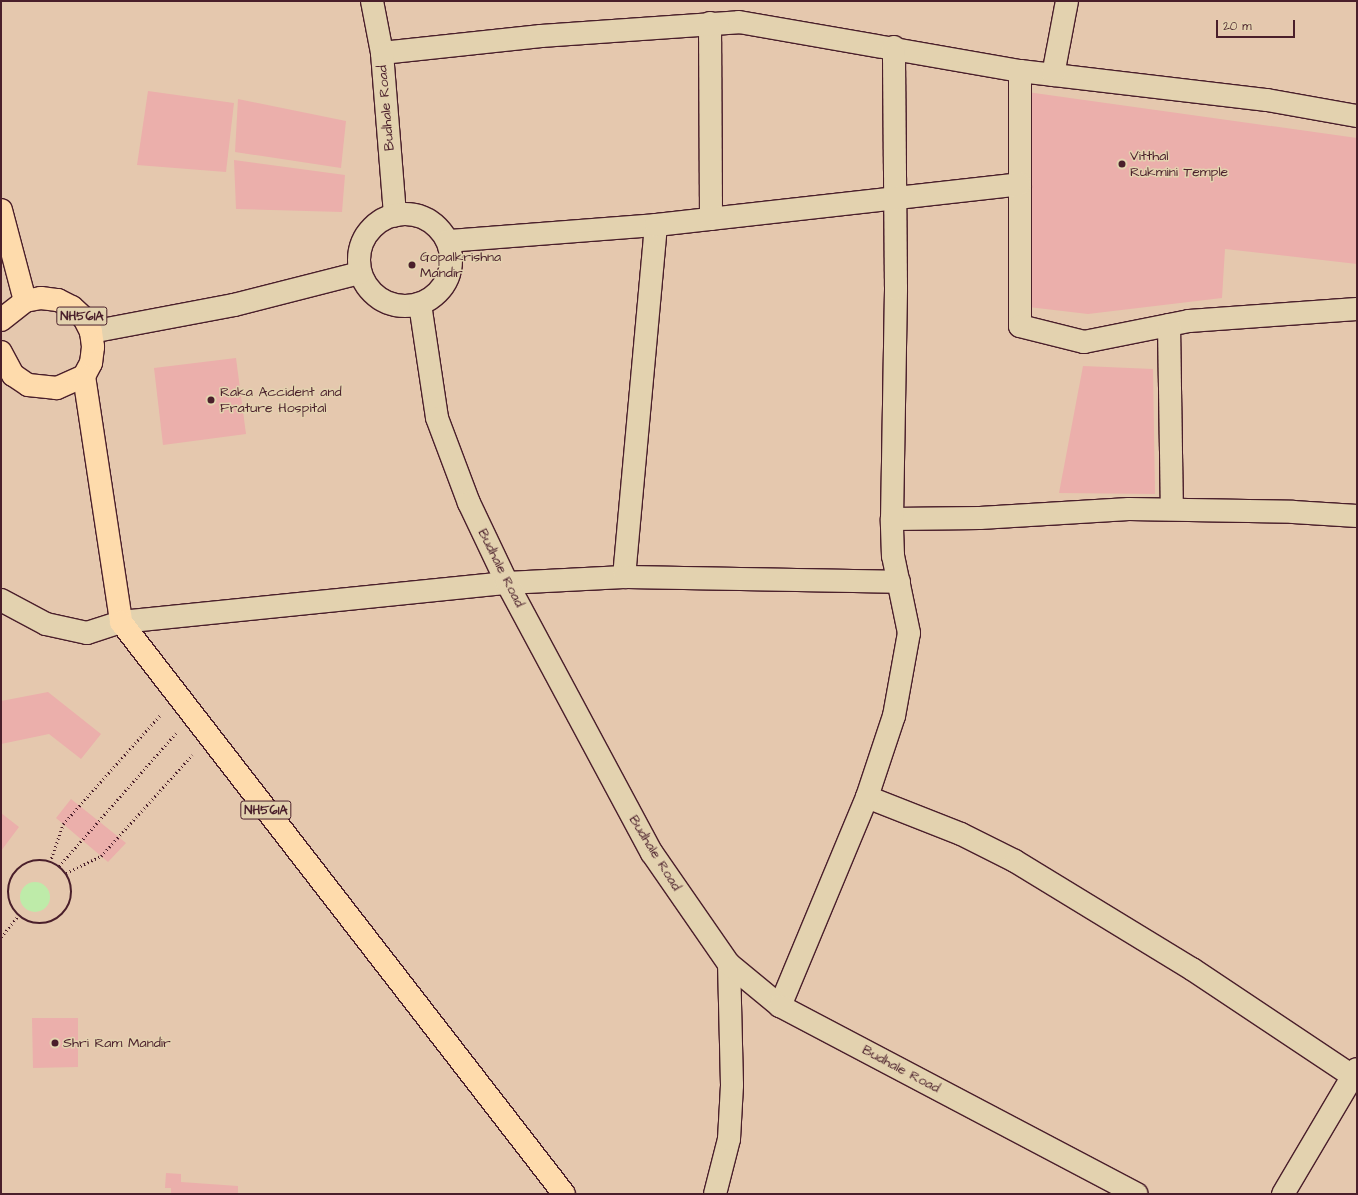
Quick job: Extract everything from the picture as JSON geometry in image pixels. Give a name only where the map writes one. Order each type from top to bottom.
[{"type":"highway","points":[[1,210],[25,301],[1,320]]},
{"type":"highway","name":"NH561A","points":[[25,301],[41,298],[58,300],[72,307],[84,318],[91,332],[93,347],[91,363],[84,376],[121,622],[564,1194]]},
{"type":"highway","points":[[1,352],[13,375],[28,385],[58,388],[84,376]]},
{"type":"street","name":"Budhale Road","points":[[372,1],[382,53],[395,215]]},
{"type":"street","points":[[1053,75],[1067,1]]},
{"type":"street","points":[[382,53],[549,36],[739,22],[894,47],[1020,71],[1267,100],[1357,116]]},
{"type":"street","points":[[710,24],[711,219]]},
{"type":"street","points":[[780,1006],[867,797],[894,716],[909,633],[894,556],[892,519],[895,198],[894,47]]},
{"type":"street","points":[[1020,71],[1020,326],[1084,342],[1189,321],[1357,309]]},
{"type":"street","points":[[448,240],[656,225],[1020,184]]},
{"type":"street","points":[[411,214],[426,218],[438,228],[448,240],[452,255],[451,271],[445,285],[434,297],[420,304],[406,307],[390,304],[377,297],[367,286],[360,273],[359,258],[362,243],[370,230],[381,220],[395,215],[411,214]]},
{"type":"street","points":[[624,577],[656,225]]},
{"type":"street","points":[[91,332],[234,304],[360,273]]},
{"type":"street","name":"Budhale Road","points":[[420,304],[437,418],[469,503],[507,583],[652,853],[729,964],[780,1006],[1136,1194]]},
{"type":"street","points":[[1169,325],[1172,509]]},
{"type":"street","points":[[892,519],[980,518],[1129,509],[1293,512],[1357,516]]},
{"type":"street","points":[[1,600],[46,624],[87,633],[121,622],[507,583],[624,577],[899,582]]},
{"type":"street","points":[[867,797],[961,834],[1015,861],[1192,969],[1356,1075],[1283,1194]]},
{"type":"street","points":[[715,1194],[729,1139],[732,1085],[729,964]]},
{"type":"path","points":[[50,862],[63,824],[163,712]]},
{"type":"path","points":[[59,866],[180,729]]},
{"type":"path","points":[[66,873],[101,856],[195,751]]},
{"type":"path","points":[[36,860],[50,862],[59,866],[66,873],[72,889],[71,900],[59,918],[38,924],[18,916],[8,896],[11,877],[26,863],[36,860]]},
{"type":"path","points":[[1,937],[18,916]]},
{"type":"green space","points":[[35,882],[41,883],[49,891],[49,903],[41,911],[35,912],[29,911],[21,903],[20,897],[21,891],[29,883]]},
{"type":"building","points":[[148,91],[234,103],[226,172],[137,165]]},
{"type":"building","points":[[1020,91],[1357,138],[1357,264],[1225,249],[1222,298],[1088,314],[1020,306]]},
{"type":"building","points":[[238,99],[346,121],[341,168],[235,152]]},
{"type":"building","points":[[234,160],[345,175],[342,212],[236,209]]},
{"type":"building","points":[[236,358],[246,434],[163,445],[154,368]]},
{"type":"building","points":[[1083,366],[1153,369],[1155,494],[1059,493]]},
{"type":"building","points":[[48,692],[101,734],[81,759],[49,734],[1,744],[1,701]]},
{"type":"building","points":[[71,799],[126,843],[108,862],[56,818]]},
{"type":"building","points":[[1,813],[19,827],[1,851]]},
{"type":"building","name":"Shri Ram Mandir","points":[[32,1018],[78,1018],[78,1067],[33,1068]]},
{"type":"building","points":[[166,1173],[181,1174],[181,1182],[238,1186],[238,1194],[171,1194],[171,1188],[165,1188]]},
{"type":"place","name":"Vitthal Rukmini Temple","points":[[1122,164]]},
{"type":"place","name":"Gopalkrishna Mandir","points":[[412,265]]},
{"type":"place","name":"Raka Accident and Frature Hospital","points":[[211,400]]},
{"type":"place","name":"Shri Ram Mandir","points":[[55,1043]]}]
